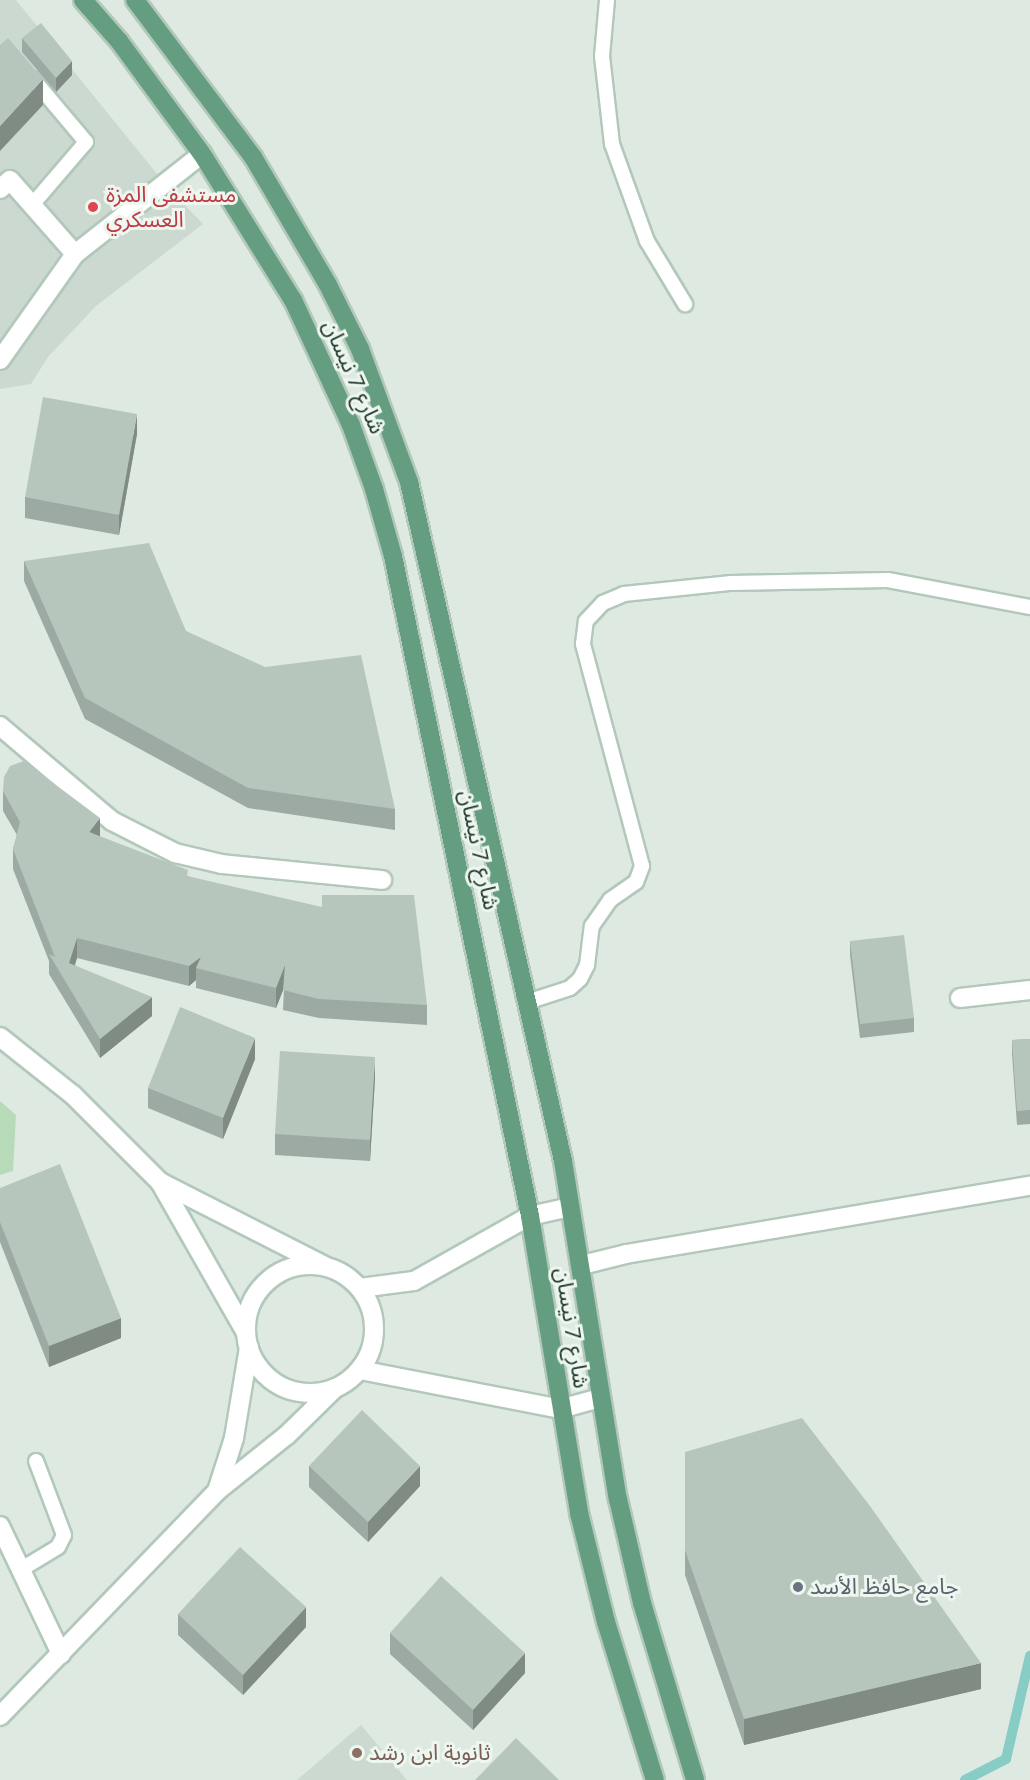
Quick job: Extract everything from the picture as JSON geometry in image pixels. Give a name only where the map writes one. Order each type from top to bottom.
[{"type":"main road","name":"شارع 7 نيسان","points":[[83,0],[119,41],[202,154],[298,310],[351,425],[374,489],[393,556],[530,1216],[560,1409],[579,1513],[606,1622],[655,1780]]},
{"type":"main road","name":"شارع 7 نيسان","points":[[135,0],[253,156],[328,285],[387,415],[428,551],[527,1002],[582,1265],[600,1398],[642,1603],[695,1780]]},
{"type":"street","points":[[0,360],[75,254],[202,154]]},
{"type":"street","points":[[0,189],[10,180],[75,254]]},
{"type":"street","points":[[0,726],[112,821],[175,853],[222,864],[382,880]]},
{"type":"street","points":[[960,998],[1030,990]]},
{"type":"street","points":[[0,1037],[73,1095],[160,1182],[268,1377],[283,1387],[300,1392],[335,1388]]},
{"type":"street","points":[[0,1716],[217,1491],[287,1435],[335,1388],[360,1370],[371,1351],[374,1329],[371,1307],[360,1288],[344,1274],[160,1182]]},
{"type":"street","points":[[582,1265],[626,1254],[1030,1186]]},
{"type":"street","points":[[360,1288],[414,1281],[530,1216],[570,1207]]},
{"type":"street","points":[[217,1491],[234,1438],[247,1340],[256,1295],[269,1280],[286,1269],[305,1265],[325,1266]]},
{"type":"street","points":[[360,1370],[560,1409],[600,1398]]},
{"type":"street","points":[[0,1526],[61,1654]]},
{"type":"lane","points":[[607,0],[602,56],[612,144],[647,241],[685,303]]},
{"type":"lane","points":[[22,66],[86,142],[32,205]]},
{"type":"lane","points":[[527,1002],[570,988],[580,979],[596,919],[610,900],[636,882],[642,866],[583,644],[586,621],[603,603],[624,594],[731,583],[888,580],[1030,607]]},
{"type":"lane","points":[[20,1570],[58,1548],[64,1535],[36,1461]]},
{"type":"shaded area","name":"مستشفى المزة العسكري","points":[[0,0],[16,0],[170,190],[203,224],[96,306],[48,357],[31,384],[0,389]]},
{"type":"shaded area","name":"ثانوية ابن رشد","points":[[361,1725],[407,1780],[297,1780]]},
{"type":"green space","points":[[0,1101],[16,1115],[13,1171],[0,1175]]},
{"type":"building","points":[[41,23],[72,61],[56,78],[22,38]]},
{"type":"building","points":[[8,38],[43,79],[0,126],[0,45]]},
{"type":"building","points":[[43,397],[137,414],[119,515],[25,497]]},
{"type":"building","points":[[149,543],[186,631],[265,667],[361,655],[395,809],[248,788],[85,698],[24,561]]},
{"type":"building","points":[[24,761],[100,818],[89,832],[188,870],[187,876],[322,907],[322,895],[414,895],[427,1005],[319,999],[283,990],[285,965],[276,988],[196,968],[201,957],[189,966],[77,938],[69,963],[152,997],[100,1039],[49,954],[55,957],[13,849],[20,822],[3,791],[4,777],[10,766]]},
{"type":"building","points":[[904,935],[914,1018],[860,1024],[850,941]]},
{"type":"building","points":[[180,1007],[255,1038],[223,1118],[148,1088]]},
{"type":"building","points":[[1030,1039],[1030,1110],[1017,1111],[1012,1040]]},
{"type":"building","points":[[280,1051],[375,1057],[370,1140],[275,1134]]},
{"type":"building","points":[[60,1164],[121,1318],[49,1346],[0,1222],[0,1188]]},
{"type":"building","points":[[362,1410],[420,1466],[368,1522],[309,1466]]},
{"type":"building","name":"جامع حافظ الأسد","points":[[802,1418],[870,1506],[981,1663],[744,1719],[685,1550],[685,1452]]},
{"type":"building","points":[[240,1547],[306,1607],[243,1675],[178,1614]]},
{"type":"building","points":[[441,1576],[525,1653],[473,1710],[390,1633]]},
{"type":"building","points":[[516,1738],[559,1780],[475,1780]]},
{"type":"waterway","points":[[965,1780],[1006,1759],[1030,1656]]},
{"type":"place","name":"مستشفى المزة العسكري","points":[[93,207]]},
{"type":"place","name":"جامع حافظ الأسد","points":[[798,1587]]},
{"type":"place","name":"ثانوية ابن رشد","points":[[357,1753]]}]
